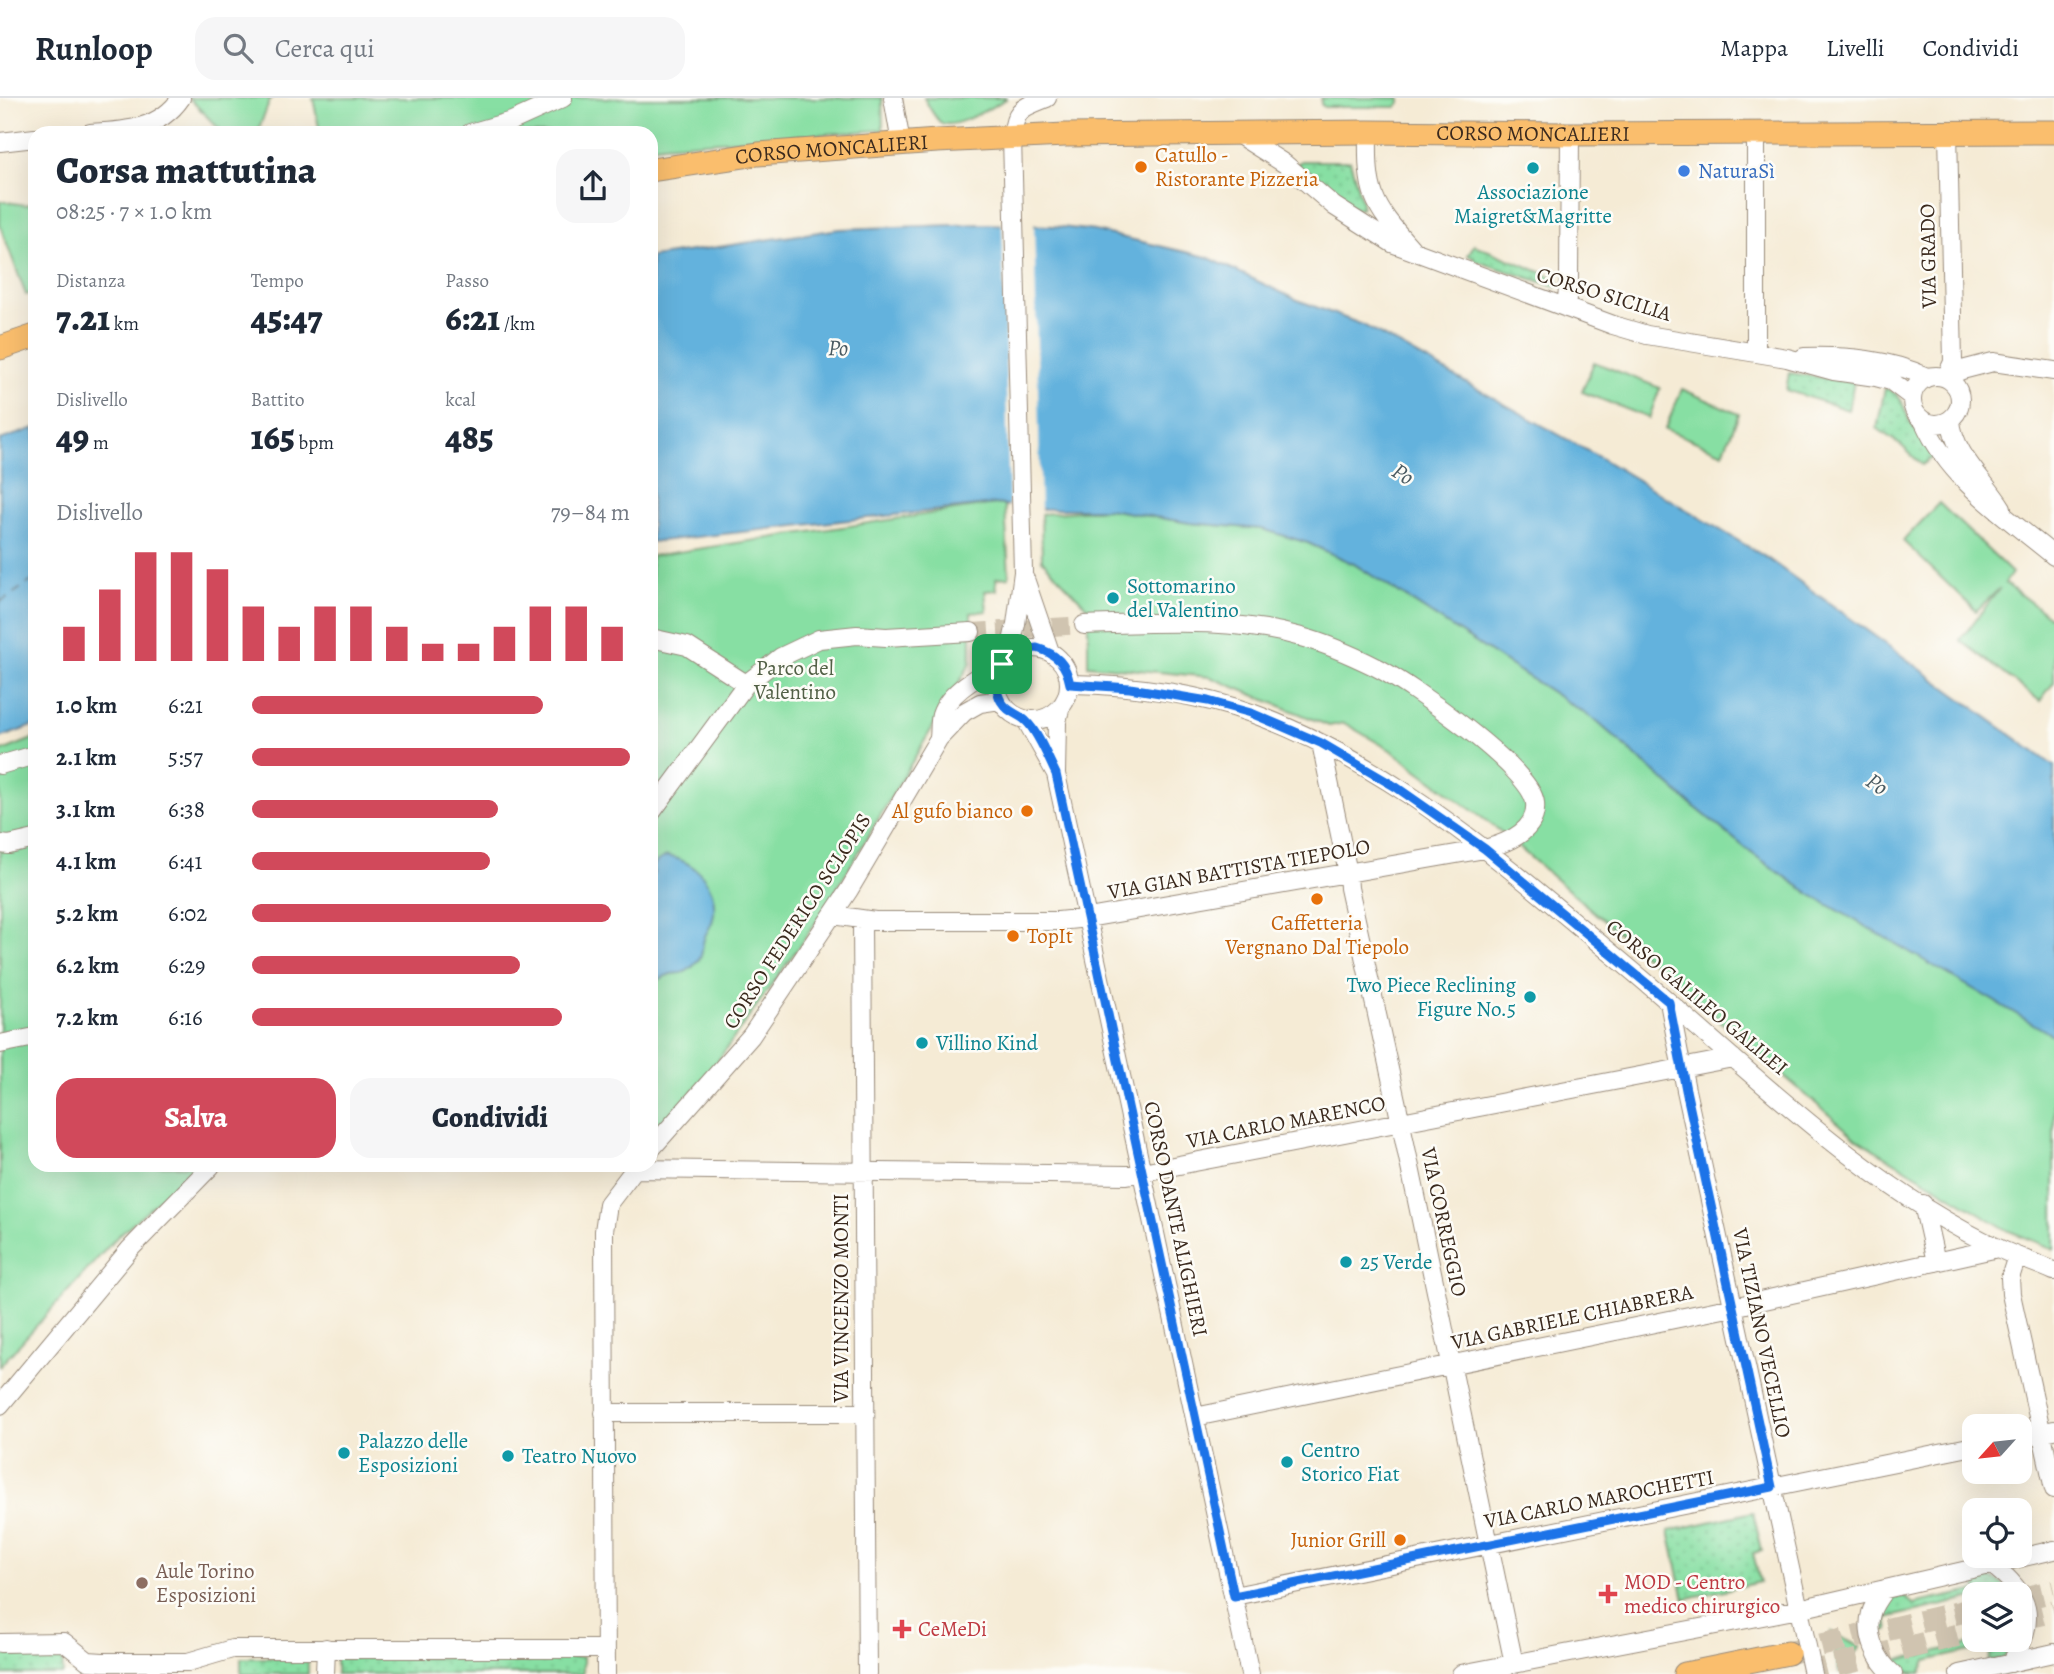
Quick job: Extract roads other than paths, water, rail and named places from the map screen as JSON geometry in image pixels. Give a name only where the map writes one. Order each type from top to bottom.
[{"type":"main road","name":"CORSO MONCALIERI","points":[[658,169],[758,154],[1012,137],[1368,132],[2054,132]]},
{"type":"main road","points":[[0,348],[28,338]]},
{"type":"main road","points":[[1685,1674],[1788,1653]]},
{"type":"street","points":[[148,126],[169,113],[181,98]]},
{"type":"street","points":[[494,126],[563,98]]},
{"type":"street","points":[[893,98],[901,143]]},
{"type":"street","points":[[1006,660],[1024,649],[1037,648],[1060,660],[1067,671],[1070,684],[1060,709],[1045,719],[1026,720],[1011,713],[1000,700],[997,688],[998,676],[1006,660],[1016,624],[1023,572],[1013,121],[1021,108],[1048,98]]},
{"type":"street","name":"CORSO SICILIA","points":[[1368,132],[1370,187],[1374,201],[1413,250]]},
{"type":"street","name":"VIA GRADO","points":[[1946,377],[1953,362],[1948,132]]},
{"type":"street","points":[[1756,133],[1756,353]]},
{"type":"street","points":[[1566,308],[1569,279],[1570,134]]},
{"type":"street","name":"CORSO SICILIA","points":[[1239,135],[1285,164],[1334,206],[1392,243],[1647,335],[1787,358],[1834,371],[1891,381],[1912,397]]},
{"type":"street","points":[[0,142],[28,139]]},
{"type":"street","name":"CORSO SICILIA","points":[[1787,358],[1836,357],[1882,362],[1907,368],[1927,377]]},
{"type":"street","points":[[1946,377],[1993,362],[2054,371]]},
{"type":"street","points":[[1924,422],[1942,424],[1958,413],[1961,405],[1960,393],[1955,384],[1946,377],[1927,377],[1914,388],[1912,405],[1917,415],[1951,466],[1980,496],[2054,556]]},
{"type":"street","points":[[1951,420],[1955,444],[1990,488],[2008,517]]},
{"type":"street","points":[[1023,572],[1049,652]]},
{"type":"street","name":"VIA GIAN BATTISTA TIEPOLO","points":[[833,915],[862,921],[1058,921],[1088,918],[1485,849],[1508,843],[1529,825],[1535,815],[1535,800],[1525,782],[1501,757],[1443,710],[1378,668],[1337,649],[1263,627],[1227,623],[1084,625]]},
{"type":"street","points":[[658,803],[746,684],[781,657],[819,639],[857,635],[886,637],[971,632]]},
{"type":"street","points":[[658,640],[687,646],[746,684]]},
{"type":"street","name":"CORSO FEDERICO SCLOPIS","points":[[939,738],[941,715],[958,691],[1006,660]]},
{"type":"street","name":"CORSO GALILEO GALILEI","points":[[1070,684],[1130,688],[1208,701],[1251,713],[1321,743],[1396,787],[1485,849],[1850,1154],[1923,1204],[1998,1248],[2054,1271]]},
{"type":"street","name":"CORSO FEDERICO SCLOPIS","points":[[658,1141],[751,1036],[833,915],[939,738],[964,712],[980,703],[1000,700]]},
{"type":"street","name":"CORSO DANTE ALIGHIERI","points":[[1060,709],[1057,722],[1056,774],[1251,1674]]},
{"type":"street","name":"CORSO DANTE ALIGHIERI","points":[[1026,720],[1056,774]]},
{"type":"street","points":[[1321,743],[1348,873]]},
{"type":"street","points":[[0,765],[28,757]]},
{"type":"street","points":[[0,844],[28,841]]},
{"type":"street","name":"VIA CORREGGIO","points":[[1348,873],[1349,888],[1514,1664]]},
{"type":"street","name":"VIA VINCENZO MONTI","points":[[862,921],[867,1674]]},
{"type":"street","name":"VIA TIZIANO VECELLIO","points":[[1669,1002],[1813,1674]]},
{"type":"street","points":[[0,1044],[28,1038]]},
{"type":"street","name":"VIA CARLO MARENCO","points":[[658,1168],[1112,1175],[1143,1172],[1733,1058]]},
{"type":"street","points":[[0,1405],[130,1248],[205,1172]]},
{"type":"street","points":[[606,1674],[604,1231],[608,1204],[631,1172]]},
{"type":"street","points":[[1923,1204],[1936,1262]]},
{"type":"street","name":"VIA GABRIELE CHIABRERA","points":[[1195,1417],[1733,1307],[1998,1248]]},
{"type":"street","points":[[2017,1256],[2010,1278],[2011,1294],[2048,1431],[2054,1489]]},
{"type":"street","points":[[604,1413],[865,1413]]},
{"type":"street","name":"VIA CARLO MAROCHETTI","points":[[1234,1596],[1962,1448]]},
{"type":"street","points":[[2032,1555],[2054,1550]]},
{"type":"street","points":[[1461,1674],[1799,1609],[1974,1568]]},
{"type":"street","points":[[1996,1568],[2018,1589],[2028,1612],[2028,1627],[2023,1642],[2011,1663]]},
{"type":"street","points":[[1885,1589],[1871,1614],[1871,1630],[1878,1658],[1893,1674]]},
{"type":"street","points":[[0,1643],[64,1642],[88,1661],[103,1662],[188,1662],[232,1649],[606,1649]]},
{"type":"street","points":[[325,1674],[326,1648]]},
{"type":"street","points":[[1959,1674],[2054,1653]]},
{"type":"water","name":"Po","points":[[982,224],[1053,226],[1095,231],[1207,257],[1295,299],[1363,325],[1604,460],[1767,558],[2054,766],[2054,1036],[1810,894],[1753,854],[1595,720],[1354,564],[1308,543],[1262,529],[1190,523],[1108,509],[1041,509],[995,504],[658,541],[658,256],[839,229]]},
{"type":"water","points":[[28,430],[28,728],[0,738],[0,440]]},
{"type":"water","points":[[667,856],[678,859],[697,870],[709,887],[714,907],[701,957],[696,964],[686,971],[658,980],[658,861]]},
{"type":"tunnel","points":[[971,632],[1084,625]]},
{"type":"tunnel","points":[[2032,1596],[2054,1591]]},
{"type":"tunnel","points":[[2032,1616],[2054,1611]]},
{"type":"tunnel","points":[[1788,1653],[1962,1612]]},
{"type":"tunnel","points":[[1803,1674],[1962,1634]]},
{"type":"place","name":"Catullo - Ristorante Pizzeria","points":[[1141,167]]},
{"type":"place","name":"Associazione Maigret&Magritte","points":[[1533,168]]},
{"type":"place","name":"NaturaSì","points":[[1684,171]]},
{"type":"place","name":"Sottomarino del Valentino","points":[[1113,598]]},
{"type":"place","name":"Al gufo bianco","points":[[1027,811]]},
{"type":"place","name":"Caffetteria Vergnano Dal Tiepolo","points":[[1317,899]]},
{"type":"place","name":"TopIt","points":[[1013,936]]},
{"type":"place","name":"Two Piece Reclining Figure No.5","points":[[1530,997]]},
{"type":"place","name":"Villino Kind","points":[[922,1043]]},
{"type":"place","name":"25 Verde","points":[[1346,1262]]},
{"type":"place","name":"Palazzo delle Esposizioni","points":[[344,1453]]},
{"type":"place","name":"Teatro Nuovo","points":[[508,1456]]},
{"type":"place","name":"Centro Storico Fiat","points":[[1287,1462]]},
{"type":"place","name":"Junior Grill","points":[[1400,1540]]},
{"type":"place","name":"Aule Torino Esposizioni","points":[[142,1583]]},
{"type":"place","name":"MOD - Centro medico chirurgico","points":[[1608,1594]]},
{"type":"place","name":"CeMeDi","points":[[902,1629]]},
{"type":"park label","name":"Parco del Valentino","points":[[795,680]]}]
